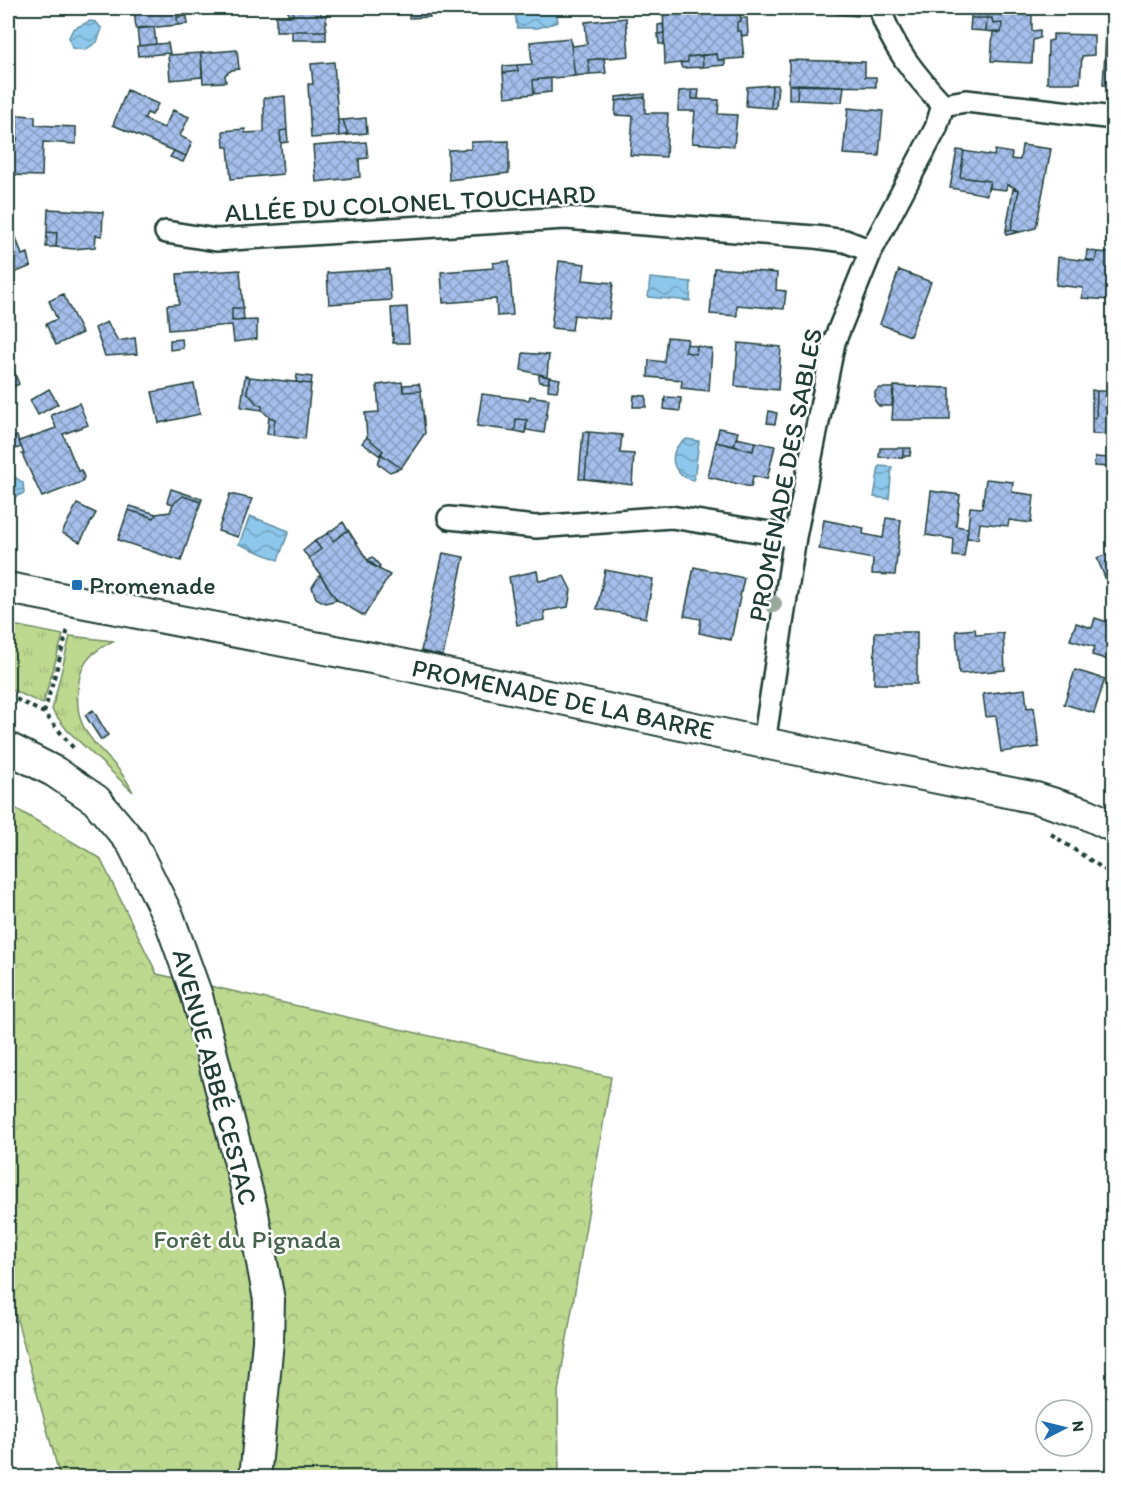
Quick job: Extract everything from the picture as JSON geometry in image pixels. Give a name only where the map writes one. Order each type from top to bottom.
[{"type":"main road","name":"PROMENADE DE LA BARRE","points":[[8,588],[382,660],[764,743],[1036,798],[1087,814],[1113,827]]},
{"type":"main road","name":"AVENUE ABBÉ CESTAC","points":[[8,748],[55,772],[96,800],[132,843],[169,918],[197,996],[253,1214],[269,1300],[268,1341],[255,1478]]},
{"type":"street","points":[[880,8],[884,22],[915,75],[943,105],[966,101],[1113,118]]},
{"type":"street","name":"PROMENADE DES SABLES","points":[[764,743],[795,537],[834,342],[871,251],[936,128],[943,105]]},
{"type":"street","name":"ALLÉE DU COLONEL TOUCHARD","points":[[166,232],[216,240],[565,218],[825,238],[845,241],[871,251]]},
{"type":"street","points":[[449,518],[536,527],[671,517],[795,537]]},
{"type":"path","points":[[44,713],[68,629]]},
{"type":"green space","points":[[8,624],[63,635],[43,704],[8,688]]},
{"type":"green space","points":[[70,636],[113,641],[95,652],[83,667],[79,681],[80,718],[86,731],[114,764],[133,792],[67,730],[52,710]]},
{"type":"green space","name":"Forêt du Pignada","points":[[8,804],[100,858],[157,974],[611,1077],[558,1392],[559,1477],[60,1477],[8,1287]]},
{"type":"water","points":[[529,8],[556,8],[558,22],[538,28],[517,28],[515,13]]},
{"type":"water","points":[[90,21],[96,22],[102,29],[97,42],[85,50],[72,48],[69,37],[73,29]]},
{"type":"water","points":[[650,278],[691,282],[690,301],[648,297]]},
{"type":"water","points":[[687,439],[699,441],[694,480],[680,474],[674,462],[673,456],[676,449]]},
{"type":"water","points":[[879,466],[892,467],[889,499],[874,497]]},
{"type":"water","points":[[11,474],[23,483],[24,493],[8,500],[8,476]]},
{"type":"water","points":[[250,516],[289,531],[278,560],[239,544]]},
{"type":"building","points":[[134,8],[186,8],[187,16],[177,17],[178,25],[136,29]]},
{"type":"building","points":[[288,8],[293,8],[293,16],[288,16]]},
{"type":"building","points":[[293,8],[321,8],[321,16],[326,15],[326,31],[276,31],[276,16],[293,16]]},
{"type":"building","points":[[409,8],[429,8],[430,17],[409,18]]},
{"type":"building","points":[[663,8],[740,8],[741,21],[737,22],[737,31],[741,31],[744,58],[718,60],[717,54],[688,57],[688,62],[665,65]]},
{"type":"building","points":[[836,8],[858,8],[858,16],[836,14]]},
{"type":"building","points":[[971,8],[987,8],[987,18],[971,18]]},
{"type":"building","points":[[987,8],[1032,13],[1032,31],[1040,30],[1040,38],[1033,40],[1032,63],[991,61],[993,31],[1001,33],[1002,23],[993,24],[992,18],[987,18]]},
{"type":"building","points":[[187,16],[188,24],[178,25],[177,17]]},
{"type":"building","points":[[626,18],[629,56],[588,60],[590,74],[575,76],[570,38],[573,46],[587,44],[585,22]]},
{"type":"building","points":[[741,18],[747,18],[748,35],[742,36],[741,31],[737,31],[737,22],[741,21]]},
{"type":"building","points":[[971,18],[987,18],[986,31],[970,30]]},
{"type":"building","points":[[987,18],[992,18],[993,24],[1002,23],[1001,33],[986,31]]},
{"type":"building","points":[[663,24],[664,33],[658,34],[658,25]]},
{"type":"building","points":[[154,27],[156,44],[139,46],[137,28]]},
{"type":"building","points":[[292,31],[326,31],[326,40],[292,40]]},
{"type":"building","points":[[664,33],[664,44],[659,44],[658,34]]},
{"type":"building","points":[[1053,34],[1094,35],[1094,55],[1082,56],[1080,83],[1047,83],[1048,41],[1053,40]]},
{"type":"building","points":[[1106,36],[1114,36],[1114,86],[1103,85]]},
{"type":"building","points":[[570,38],[575,76],[533,80],[534,94],[505,97],[503,73],[518,71],[517,65],[532,64],[530,42]]},
{"type":"building","points":[[168,43],[170,53],[138,56],[137,46]]},
{"type":"building","points":[[237,50],[239,69],[232,70],[225,75],[226,82],[203,83],[201,53]]},
{"type":"building","points":[[201,53],[202,77],[170,80],[168,55]]},
{"type":"building","points":[[717,54],[718,60],[725,60],[725,65],[703,67],[702,55]]},
{"type":"building","points":[[702,55],[703,67],[682,68],[680,63],[688,62],[688,57]]},
{"type":"building","points":[[604,58],[606,73],[590,74],[588,60]]},
{"type":"building","points":[[789,60],[865,62],[865,77],[876,77],[876,87],[789,85]]},
{"type":"building","points":[[334,62],[339,136],[311,138],[308,84],[313,84],[311,64]]},
{"type":"building","points":[[517,65],[518,71],[503,73],[503,66]]},
{"type":"building","points":[[551,78],[551,92],[534,94],[533,80]]},
{"type":"building","points":[[798,84],[844,86],[842,102],[797,100]]},
{"type":"building","points":[[798,84],[797,100],[789,100],[789,85]]},
{"type":"building","points":[[772,85],[771,108],[746,106],[747,87]]},
{"type":"building","points":[[772,85],[778,85],[776,108],[771,108]]},
{"type":"building","points":[[127,90],[158,104],[152,115],[147,113],[144,119],[164,128],[173,110],[189,117],[180,136],[192,142],[186,156],[113,125]]},
{"type":"building","points":[[692,90],[692,99],[719,100],[718,114],[737,115],[734,146],[692,143],[695,111],[678,111],[679,91]]},
{"type":"building","points":[[692,90],[699,90],[698,99],[692,99]]},
{"type":"building","points":[[645,94],[645,97],[616,101],[616,97]]},
{"type":"building","points":[[285,96],[287,130],[280,131],[283,174],[231,179],[228,147],[224,147],[223,131],[245,129],[245,133],[264,132],[264,98]]},
{"type":"building","points":[[645,97],[645,113],[668,113],[666,157],[630,155],[633,116],[615,115],[616,101]]},
{"type":"building","points":[[848,108],[883,111],[879,156],[843,154]]},
{"type":"building","points":[[17,115],[35,116],[35,125],[76,127],[76,144],[43,142],[42,176],[8,175],[8,141],[17,141]]},
{"type":"building","points":[[366,118],[367,133],[348,135],[343,120]]},
{"type":"building","points":[[338,120],[343,120],[348,135],[339,136]]},
{"type":"building","points":[[287,130],[288,142],[281,143],[280,131]]},
{"type":"building","points":[[509,141],[509,173],[449,180],[448,150],[471,149],[471,142]]},
{"type":"building","points":[[366,142],[368,158],[359,159],[360,177],[316,182],[313,146]]},
{"type":"building","points":[[1022,145],[1051,149],[1036,228],[1020,232],[1011,230],[1019,190],[1007,184],[1006,190],[988,188],[990,181],[960,177],[964,151],[994,156],[995,150],[1012,153],[1011,159],[1020,160]]},
{"type":"building","points":[[957,150],[964,151],[960,177],[990,181],[987,195],[950,188]]},
{"type":"building","points":[[174,151],[186,156],[183,162],[170,157]]},
{"type":"building","points":[[1013,189],[1019,190],[1011,230],[1006,230]]},
{"type":"building","points":[[48,209],[103,212],[102,236],[96,235],[95,247],[74,249],[56,247],[57,233],[47,232]]},
{"type":"building","points":[[8,214],[22,255],[28,253],[31,266],[12,274],[10,270],[8,271]]},
{"type":"building","points":[[1006,230],[1011,230],[1020,232],[1006,235]]},
{"type":"building","points":[[47,232],[57,233],[56,247],[46,247]]},
{"type":"building","points":[[1087,250],[1097,252],[1095,262],[1086,259]]},
{"type":"building","points":[[1097,252],[1114,253],[1109,300],[1082,298],[1083,288],[1056,285],[1058,257],[1095,262]]},
{"type":"building","points":[[509,261],[513,315],[497,316],[496,299],[443,303],[441,272],[494,268],[493,263]]},
{"type":"building","points":[[559,261],[585,264],[583,280],[613,283],[609,319],[574,315],[572,330],[551,328]]},
{"type":"building","points":[[714,268],[777,273],[776,290],[786,291],[784,309],[737,305],[737,316],[710,314]]},
{"type":"building","points":[[389,269],[391,300],[329,304],[327,273]]},
{"type":"building","points":[[240,270],[243,308],[232,308],[232,321],[257,320],[257,339],[234,342],[232,325],[169,330],[167,305],[179,304],[177,274]]},
{"type":"building","points":[[899,270],[931,282],[910,336],[880,324]]},
{"type":"building","points":[[63,294],[82,333],[56,345],[46,324],[57,319],[49,301]]},
{"type":"building","points":[[407,307],[409,343],[393,343],[391,308]]},
{"type":"building","points":[[232,308],[243,308],[244,320],[232,321]]},
{"type":"building","points":[[107,322],[118,341],[135,338],[137,354],[105,356],[95,328]]},
{"type":"building","points":[[667,337],[688,339],[685,352],[696,354],[697,346],[712,349],[709,391],[681,388],[682,380],[648,377],[649,360],[664,362]]},
{"type":"building","points":[[182,339],[183,348],[170,350],[170,340]]},
{"type":"building","points":[[738,343],[781,347],[778,390],[735,386]]},
{"type":"building","points":[[687,344],[697,346],[696,354],[685,352]]},
{"type":"building","points":[[523,353],[549,355],[547,376],[521,370]]},
{"type":"building","points":[[8,355],[19,384],[8,389]]},
{"type":"building","points":[[297,375],[312,377],[311,384],[296,382]]},
{"type":"building","points":[[539,375],[549,377],[549,383],[539,382]]},
{"type":"building","points":[[245,376],[250,377],[247,392],[257,404],[262,406],[262,410],[241,407]]},
{"type":"building","points":[[250,377],[311,384],[305,439],[273,435],[275,419],[269,417],[262,410],[262,406],[257,404],[247,392]]},
{"type":"building","points":[[549,377],[560,379],[557,391],[548,390]]},
{"type":"building","points":[[402,382],[403,392],[421,391],[425,433],[401,468],[381,454],[383,451],[367,437],[365,413],[379,412],[377,385]]},
{"type":"building","points":[[194,384],[200,414],[159,423],[152,392]]},
{"type":"building","points":[[419,384],[421,391],[403,392],[403,385]]},
{"type":"building","points":[[894,386],[950,388],[950,420],[892,420]]},
{"type":"building","points":[[879,388],[893,388],[892,406],[879,406],[875,401],[875,392]]},
{"type":"building","points":[[49,389],[58,404],[38,415],[30,400]]},
{"type":"building","points":[[1092,390],[1097,391],[1096,418],[1092,418]]},
{"type":"building","points":[[1097,391],[1114,391],[1114,435],[1092,434],[1092,418],[1096,418]]},
{"type":"building","points":[[482,394],[529,400],[530,396],[549,399],[544,433],[526,430],[527,420],[516,419],[515,431],[477,426]]},
{"type":"building","points":[[634,395],[646,396],[646,407],[633,407]]},
{"type":"building","points":[[665,397],[681,398],[680,411],[664,409]]},
{"type":"building","points":[[79,403],[88,425],[63,434],[78,471],[81,470],[84,477],[82,482],[42,497],[22,454],[24,454],[19,441],[56,428],[51,415]]},
{"type":"building","points":[[769,411],[777,413],[775,424],[767,423]]},
{"type":"building","points":[[269,417],[275,419],[273,435],[267,434]]},
{"type":"building","points":[[516,419],[527,420],[525,433],[515,431]]},
{"type":"building","points":[[719,428],[738,432],[734,446],[716,442]]},
{"type":"building","points":[[583,432],[589,432],[585,479],[579,479]]},
{"type":"building","points":[[589,432],[622,435],[620,453],[634,454],[632,485],[585,479]]},
{"type":"building","points":[[17,436],[21,447],[8,452],[8,439]]},
{"type":"building","points":[[367,437],[383,451],[379,455],[362,443]]},
{"type":"building","points":[[736,438],[755,442],[753,451],[734,446]]},
{"type":"building","points":[[716,442],[753,451],[755,442],[775,446],[767,479],[753,476],[751,487],[708,477]]},
{"type":"building","points":[[880,448],[903,448],[903,456],[902,458],[879,457]]},
{"type":"building","points":[[903,448],[911,448],[910,456],[903,456]]},
{"type":"building","points":[[381,454],[401,468],[390,472],[378,464]]},
{"type":"building","points":[[1095,457],[1110,458],[1109,467],[1094,466]]},
{"type":"building","points":[[1114,457],[1114,467],[1109,467],[1110,458]]},
{"type":"building","points":[[986,479],[1013,482],[1012,492],[1034,495],[1031,523],[1009,520],[1008,526],[980,523],[978,539],[967,538],[970,507],[982,508]]},
{"type":"building","points":[[171,489],[202,499],[201,502],[183,496],[173,504],[167,502]]},
{"type":"building","points":[[931,491],[960,495],[956,526],[968,528],[964,557],[953,556],[954,539],[926,535]]},
{"type":"building","points":[[230,494],[252,499],[238,537],[218,531]]},
{"type":"building","points":[[183,496],[201,502],[181,561],[118,540],[128,510],[154,518],[156,514],[170,512],[173,504]]},
{"type":"building","points":[[77,504],[96,513],[80,542],[62,533]]},
{"type":"building","points":[[130,506],[156,514],[154,518],[128,510]]},
{"type":"building","points":[[886,518],[901,520],[895,575],[872,574],[873,559],[819,549],[824,520],[864,528],[863,534],[883,538]]},
{"type":"building","points":[[343,522],[348,530],[333,541],[328,533]]},
{"type":"building","points":[[348,530],[370,564],[390,575],[364,616],[337,600],[309,558],[321,549],[315,541],[328,533],[333,541]]},
{"type":"building","points":[[315,541],[321,549],[309,558],[303,551]]},
{"type":"building","points":[[1114,552],[1114,577],[1106,580],[1097,558]]},
{"type":"building","points":[[443,553],[464,557],[443,656],[421,651]]},
{"type":"building","points":[[372,557],[380,566],[379,569],[368,560]]},
{"type":"building","points":[[694,567],[744,578],[731,640],[699,633],[701,619],[684,616]]},
{"type":"building","points":[[605,570],[653,579],[646,618],[597,609]]},
{"type":"building","points":[[537,571],[539,581],[564,576],[571,590],[568,607],[544,611],[545,620],[517,625],[509,577]]},
{"type":"building","points":[[320,575],[337,600],[325,603],[316,598],[312,587]]},
{"type":"building","points":[[1095,618],[1114,624],[1112,661],[1092,655],[1095,647],[1070,640],[1076,623],[1092,628]]},
{"type":"building","points":[[975,629],[976,635],[1003,633],[1005,670],[959,674],[956,631]]},
{"type":"building","points":[[875,632],[917,632],[917,684],[874,684]]},
{"type":"building","points":[[1075,670],[1105,679],[1094,713],[1064,704]]},
{"type":"building","points":[[1025,689],[1027,708],[1034,707],[1039,747],[1001,752],[996,716],[986,717],[983,694]]},
{"type":"building","points":[[93,710],[108,735],[101,740],[85,715]]},
{"type":"building","points":[[1114,1043],[1114,1061],[1108,1060]]},
{"type":"place","name":"Promenade","points":[[77,585]]}]
